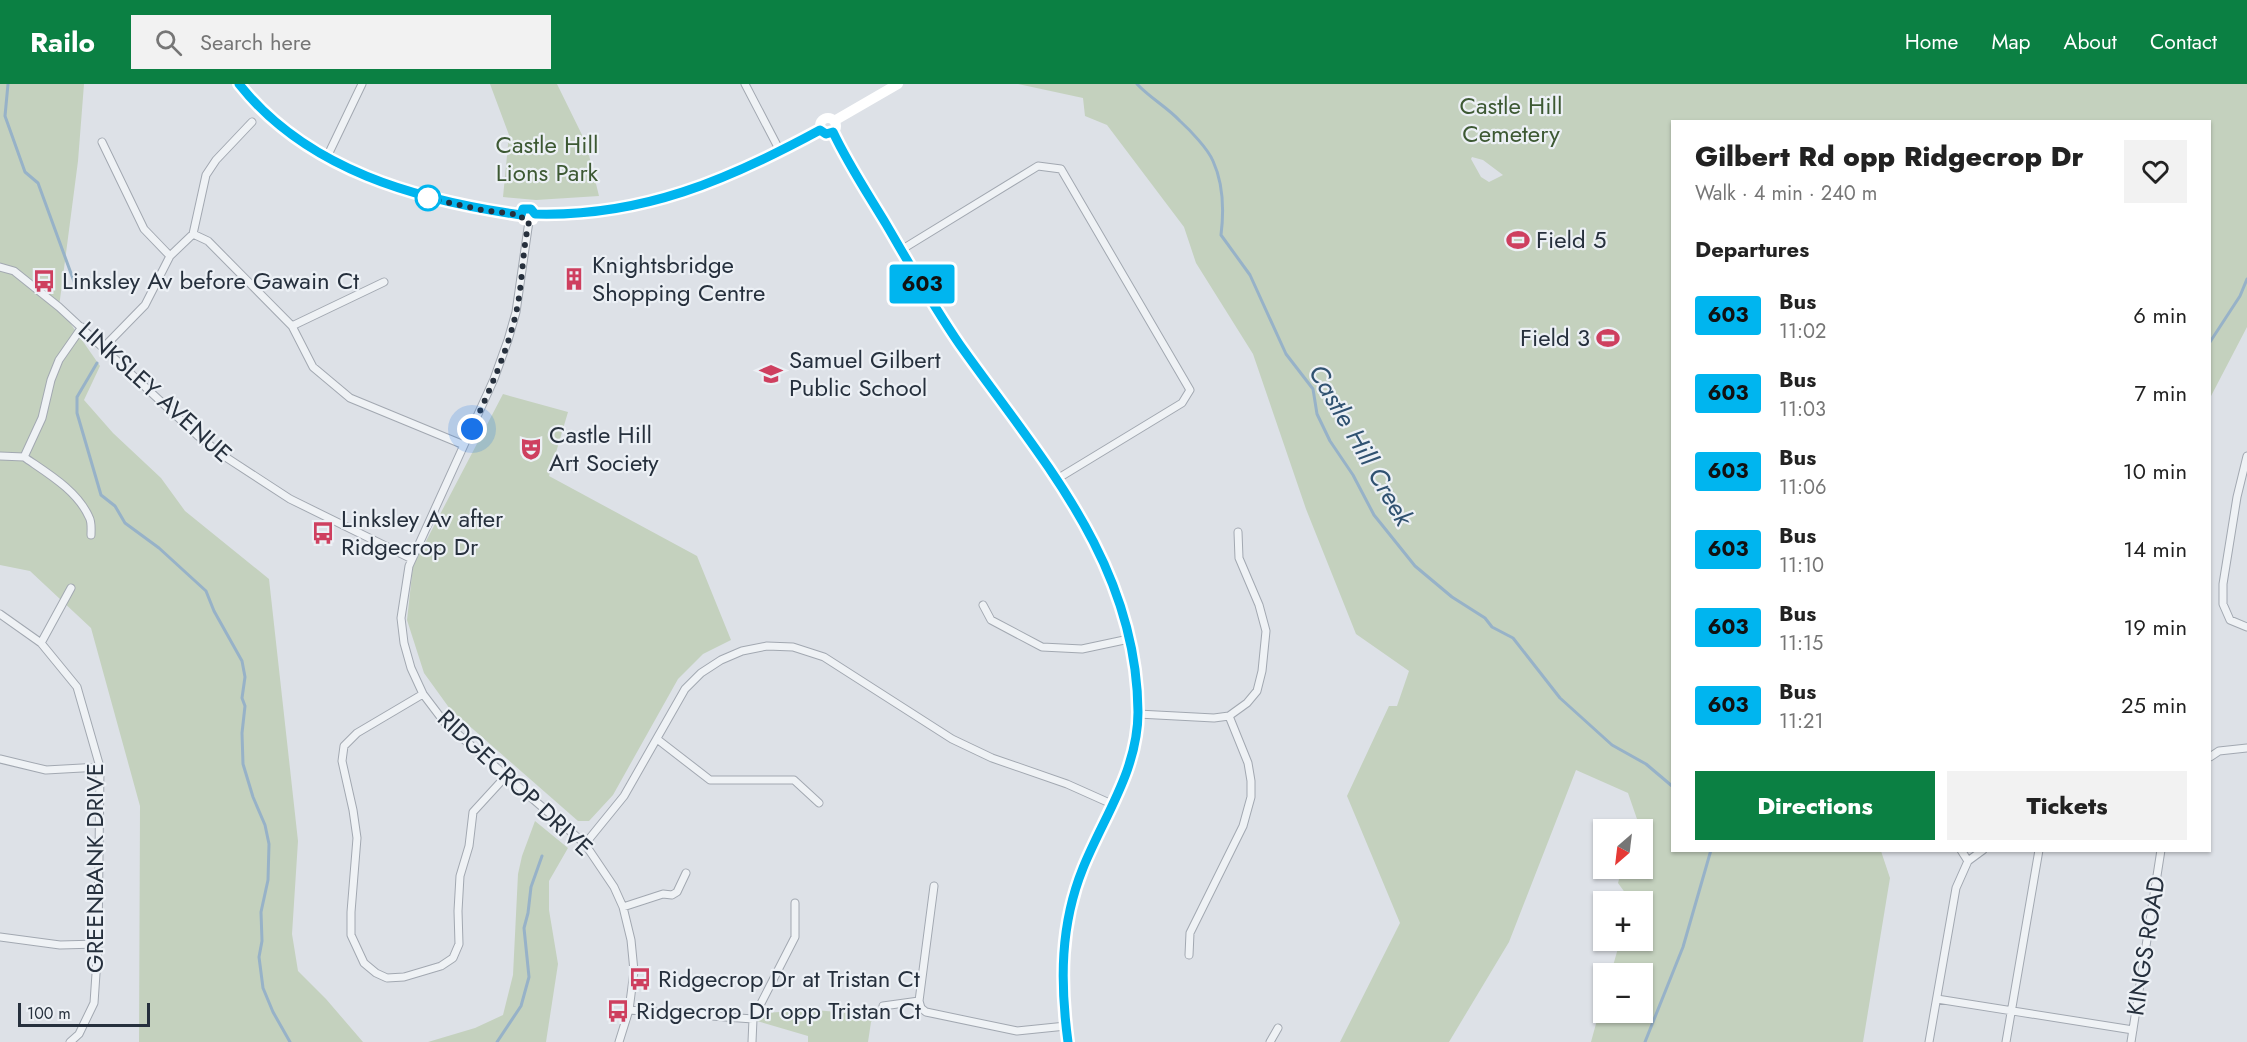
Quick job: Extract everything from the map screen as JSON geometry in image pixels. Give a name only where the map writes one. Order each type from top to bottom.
[{"type":"main road","points":[[239,84],[278,123],[327,157],[357,173],[411,193],[455,204],[528,217],[627,207],[678,195],[744,169],[820,130],[826,134],[898,84]]},
{"type":"street","points":[[327,157],[362,84]]},
{"type":"street","points":[[745,84],[780,151]]},
{"type":"street","points":[[104,347],[145,305],[170,256],[193,234],[206,175],[216,160],[252,122]]},
{"type":"street","points":[[833,127],[901,250],[950,330],[1076,508],[1102,558],[1118,599],[1129,639],[1138,714],[1130,764],[1114,805],[1083,868],[1068,916],[1063,943],[1062,974],[1068,1042]]},
{"type":"street","points":[[102,142],[144,229],[170,256]]},
{"type":"street","points":[[901,250],[1038,166],[1061,169],[1190,390],[1182,403],[1057,479]]},
{"type":"street","name":"RIDGECROP DRIVE","points":[[528,217],[516,312],[508,340],[494,379],[412,559],[406,576],[401,618],[404,643],[411,668],[423,694],[445,723],[585,844],[614,887],[623,907],[631,940],[634,970],[629,1010],[619,1042]]},
{"type":"street","points":[[193,234],[208,241],[292,326],[313,367],[350,398],[464,445]]},
{"type":"street","name":"LINKSLEY AVENUE","points":[[0,267],[14,271],[82,327],[198,436],[261,481],[315,513],[412,559]]},
{"type":"street","points":[[292,326],[384,282]]},
{"type":"street","points":[[24,457],[42,418],[51,380],[59,360],[82,327]]},
{"type":"street","points":[[0,456],[24,457],[60,482],[79,501],[90,519],[91,536]]},
{"type":"street","points":[[2247,456],[2237,498],[2223,584],[2223,604],[2230,620],[2247,627]]},
{"type":"street","points":[[1138,714],[1214,718],[1229,716],[1247,703],[1257,690],[1262,670],[1266,631],[1259,605],[1239,558],[1238,532]]},
{"type":"street","points":[[41,643],[71,588]]},
{"type":"street","points":[[983,605],[991,620],[1042,647],[1082,649],[1129,639]]},
{"type":"street","name":"GREENBANK DRIVE","points":[[0,614],[41,643],[77,687],[100,767],[98,944],[94,1003],[79,1034],[70,1042]]},
{"type":"street","points":[[585,844],[624,796],[685,689],[701,673],[722,660],[742,651],[767,646],[793,646],[832,662],[952,739],[992,758],[1067,784],[1114,805]]},
{"type":"street","points":[[423,694],[357,733],[344,746],[342,761],[357,838],[351,935],[364,963],[376,973],[387,978],[404,977],[441,966],[453,958],[459,944],[460,876],[469,846],[473,812],[506,776]]},
{"type":"street","points":[[1188,955],[1190,933],[1244,826],[1251,797],[1248,763],[1229,716]]},
{"type":"street","points":[[657,739],[710,780],[794,780],[819,803]]},
{"type":"street","points":[[2211,756],[2219,751],[2247,748]]},
{"type":"street","points":[[0,759],[46,770],[100,767]]},
{"type":"street","points":[[1962,852],[1968,861]]},
{"type":"street","points":[[1929,1042],[1956,888],[1968,861],[1980,852]]},
{"type":"street","points":[[2006,1042],[2039,852]]},
{"type":"street","name":"KINGS ROAD","points":[[2131,1042],[2161,852]]},
{"type":"street","points":[[623,907],[663,894],[672,895],[677,892],[686,873]]},
{"type":"street","points":[[934,886],[919,1000],[921,1008],[926,1012],[1017,1031],[1066,1026]]},
{"type":"street","points":[[752,1042],[753,1019],[795,937],[795,903]]},
{"type":"street","points":[[0,937],[60,945],[98,944]]},
{"type":"street","points":[[1937,999],[2133,1030]]},
{"type":"street","points":[[883,1006],[919,1000]]},
{"type":"street","points":[[629,1010],[753,1019]]},
{"type":"street","points":[[1270,1042],[1278,1028]]},
{"type":"green space","points":[[0,84],[84,84],[78,161],[59,307],[100,366],[84,400],[113,433],[161,478],[185,511],[269,579],[298,841],[292,934],[298,971],[363,1042],[139,1042],[140,806],[91,628],[30,571],[0,565]]},
{"type":"green space","name":"Castle Hill Lions Park","points":[[490,84],[557,84],[586,143],[599,196],[536,200],[503,197],[509,135]]},
{"type":"green space","name":"Castle Hill Cemetery","points":[[1018,84],[2247,84],[2247,327],[2211,396],[2211,120],[1671,120],[1671,852],[1881,852],[1890,878],[1863,1042],[1591,1042],[1596,1023],[1653,1023],[1653,963],[1614,963],[1617,951],[1653,951],[1653,891],[1624,891],[1618,883],[1619,879],[1653,879],[1653,819],[1637,819],[1628,793],[1576,770],[1509,942],[1449,1042],[1340,1042],[1400,923],[1347,796],[1389,706],[1397,706],[1409,671],[1356,634],[1306,509],[1253,354],[1196,263],[1184,227],[1107,125],[1085,116],[1083,98]],"holes":[[[1472,157],[1483,160],[1503,175],[1489,182],[1481,177]]]},
{"type":"green space","points":[[503,394],[568,412],[549,476],[697,556],[731,640],[703,654],[678,679],[613,795],[589,821],[578,821],[450,709],[424,673],[407,620],[413,566]]},
{"type":"green space","points":[[535,821],[568,848],[549,881],[549,910],[558,964],[546,1042],[428,1042],[475,1028],[503,1015],[513,975],[518,874]]},
{"type":"green space","points":[[877,1007],[882,1013],[871,1022],[868,1042],[808,1042],[808,1036],[757,1021],[760,1013],[815,1010],[860,1014]]},
{"type":"waterway","points":[[8,84],[5,116],[25,172],[38,183],[76,287]]},
{"type":"waterway","name":"Castle Hill Creek","points":[[1137,84],[1170,111],[1211,156],[1221,188],[1221,235],[1250,275],[1286,354],[1313,389],[1317,414],[1330,441],[1353,475],[1374,515],[1415,566],[1452,597],[1485,618],[1492,627],[1513,638],[1560,698],[1612,745],[1646,764],[1671,785]]},
{"type":"waterway","points":[[2211,340],[2240,296],[2247,279]]},
{"type":"waterway","points":[[97,363],[77,397],[77,413],[101,495],[115,506],[125,523],[159,548],[206,591],[214,611],[242,661],[245,677],[242,698],[245,706],[242,733],[243,764],[265,825],[269,844],[268,880],[261,912],[262,941],[259,957],[263,988],[290,1042]]},
{"type":"waterway","points":[[1645,1042],[1683,947],[1710,852]]},
{"type":"waterway","points":[[497,1042],[521,1006],[529,977],[524,928],[531,887],[542,856]]},
{"type":"bus line","name":"603","points":[[239,84],[278,123],[310,147],[357,173],[392,187],[430,198],[482,210],[521,215],[523,209],[527,208],[535,214],[571,213],[627,207],[678,195],[744,169],[820,130],[826,134],[833,132],[943,320],[1076,508],[1102,558],[1124,621],[1132,656],[1137,695],[1138,714],[1135,741],[1123,785],[1083,868],[1068,916],[1063,943],[1062,974],[1068,1042]]},
{"type":"place","name":"Field 5","points":[[1518,240]]},
{"type":"place","name":"Knightsbridge Shopping Centre","points":[[574,279]]},
{"type":"place","name":"Linksley Av before Gawain Ct","points":[[44,281]]},
{"type":"place","name":"Field 3","points":[[1608,338]]},
{"type":"place","name":"Samuel Gilbert Public School","points":[[771,374]]},
{"type":"place","name":"Castle Hill Art Society","points":[[531,449]]},
{"type":"place","name":"Linksley Av after Ridgecrop Dr","points":[[323,533]]},
{"type":"place","name":"Ridgecrop Dr at Tristan Ct","points":[[640,979]]},
{"type":"place","name":"Ridgecrop Dr opp Tristan Ct","points":[[618,1011]]},
{"type":"route","points":[[428,198],[482,210],[521,215],[523,220],[529,222],[516,312],[494,379],[472,429]]}]
